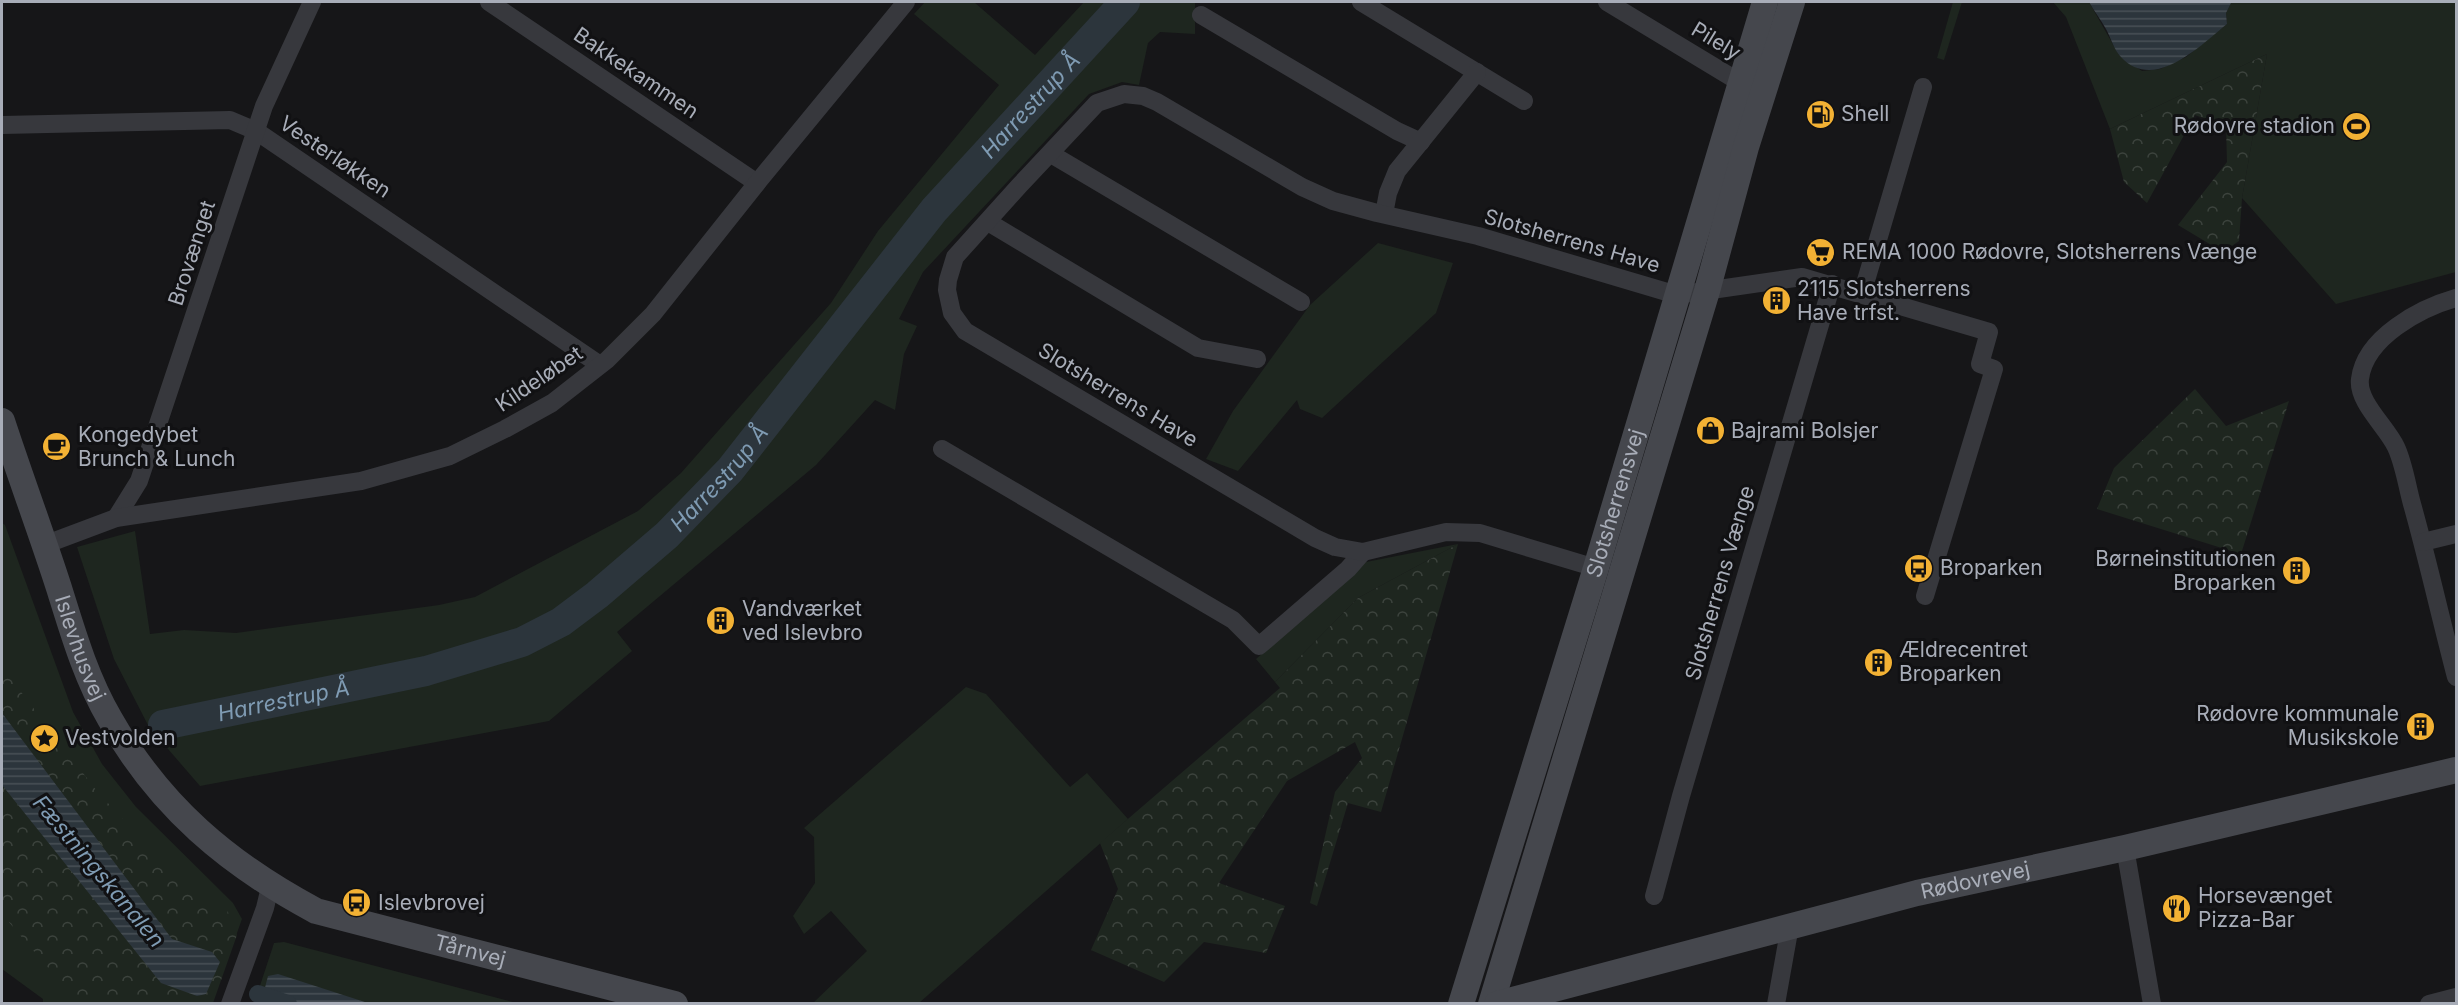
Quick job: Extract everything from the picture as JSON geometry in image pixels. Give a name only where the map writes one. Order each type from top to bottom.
[{"type":"street","name":"Brovænget","points":[[116,518],[139,481],[264,106],[312,2]]},
{"type":"street","name":"Bakkekammen","points":[[489,2],[757,183]]},
{"type":"street","name":"Kildeløbet","points":[[44,545],[116,518],[361,482],[450,456],[552,403],[600,365],[653,314],[906,2]]},
{"type":"street","points":[[1361,2],[1524,101]]},
{"type":"street","name":"Pilely","points":[[1607,2],[1741,83]]},
{"type":"street","name":"Slotsherrensvej","points":[[1461,1004],[1596,568],[1765,2]]},
{"type":"street","name":"Slotsherrensvej","points":[[1491,1004],[1707,291],[1746,147],[1792,2]]},
{"type":"street","points":[[1201,15],[1421,142]]},
{"type":"street","points":[[1384,214],[1388,193],[1397,171],[1477,72]]},
{"type":"street","points":[[1862,294],[1923,87]]},
{"type":"street","name":"Slotsherrens Have","points":[[1596,568],[1479,533],[1446,531],[1363,552],[1335,547],[1315,538],[965,331],[952,313],[948,280],[956,257],[1019,186],[1097,103],[1119,95],[1143,96],[1159,103],[1302,187],[1333,201],[1478,236],[1677,295]]},
{"type":"street","name":"Vesterløkken","points":[[2,125],[230,120],[256,131],[600,365]]},
{"type":"street","points":[[1051,154],[1301,302]]},
{"type":"street","points":[[988,222],[1198,348],[1257,359]]},
{"type":"street","points":[[1677,295],[1802,277],[1989,332],[1980,364],[1994,369],[1925,596]]},
{"type":"street","name":"Slotsherrens Vænge","points":[[1654,896],[1681,796],[1832,284]]},
{"type":"street","points":[[2457,298],[2425,309],[2401,323],[2376,347],[2366,361],[2360,378],[2360,388],[2364,398],[2396,446],[2457,677]]},
{"type":"street","name":"Islevhusvej","points":[[2,421],[92,684],[109,718],[132,755],[184,817],[214,844],[270,887]]},
{"type":"street","points":[[942,449],[1233,620],[1259,646],[1347,569],[1363,552]]},
{"type":"street","points":[[2423,542],[2457,534]]},
{"type":"street","name":"Rødovrevej","points":[[1497,1004],[1917,893],[2125,848],[2457,770]]},
{"type":"street","points":[[2125,848],[2152,1004]]},
{"type":"street","points":[[230,1004],[266,908],[270,887]]},
{"type":"street","name":"Tårnvej","points":[[270,887],[316,911],[675,1004]]},
{"type":"street","points":[[1776,1004],[1790,926]]},
{"type":"street","points":[[2429,1004],[2457,997]]},
{"type":"green space","points":[[925,2],[974,2],[1035,55],[1084,2],[1195,2],[1195,34],[1160,32],[1148,43],[1139,85],[1122,82],[1089,94],[923,272],[899,319],[917,326],[904,354],[895,410],[875,400],[816,465],[617,632],[632,651],[549,721],[200,786],[149,727],[114,659],[77,547],[135,531],[150,634],[184,630],[236,633],[439,605],[475,597],[638,511],[681,473],[831,303],[878,231],[999,85],[914,14]]},
{"type":"green space","points":[[1953,2],[1962,2],[1944,60],[1937,58]]},
{"type":"green space","name":"Rødovre stadion","points":[[2053,2],[2089,2],[2119,55],[2142,71],[2160,69],[2186,57],[2227,24],[2226,13],[2231,3],[2456,2],[2456,272],[2336,304],[2242,198],[2267,54],[2110,129],[2066,17]]},
{"type":"green space","points":[[2267,54],[2242,198],[2239,241],[2223,252],[2178,225],[2227,162],[2226,126],[2195,115],[2147,203],[2124,182],[2110,129]]},
{"type":"green space","points":[[1378,243],[1453,263],[1436,313],[1322,418],[1300,409],[1297,400],[1238,471],[1206,459],[1233,411],[1310,305]]},
{"type":"green space","points":[[2195,389],[2226,426],[2289,401],[2241,554],[2097,509],[2114,468]]},
{"type":"green space","name":"Vestvolden","points":[[2,523],[5,525],[73,712],[102,764],[136,807],[233,903],[242,919],[212,1003],[43,1003],[43,999],[2,969]]},
{"type":"green space","points":[[1458,544],[1358,598],[1275,682],[1256,659],[1366,562]]},
{"type":"green space","points":[[1458,544],[1381,812],[1348,803],[1317,906],[1310,903],[1335,792],[1362,758],[1355,742],[1287,781],[1219,883],[1285,906],[1266,953],[1204,942],[1164,982],[1091,950],[1118,889],[1100,843],[1280,688],[1275,682],[1358,598]]},
{"type":"green space","name":"Vestvolden","points":[[2,667],[96,790],[184,886],[226,907],[237,935],[213,1003],[78,1003],[2,914]]},
{"type":"green space","points":[[966,687],[986,694],[1070,787],[1087,773],[1128,819],[919,1003],[813,1003],[867,951],[831,911],[804,934],[793,916],[815,883],[814,837],[804,828]]},
{"type":"green space","points":[[284,942],[517,1003],[254,1004],[274,943]]},
{"type":"water","points":[[2089,2],[2239,2],[2231,3],[2226,13],[2227,24],[2191,53],[2162,68],[2148,70],[2134,67],[2121,57]]},
{"type":"water","points":[[2,713],[172,939],[212,952],[220,962],[206,994],[197,996],[161,983],[2,785]]},
{"type":"water","points":[[278,974],[368,1003],[261,1003],[268,976]]},
{"type":"waterway","name":"Harrestrup Å","points":[[163,725],[426,671],[522,642],[561,622],[597,595],[667,535],[730,470],[934,210],[1125,2]]},
{"type":"waterway","name":"Fæstningskanalen","points":[[258,994],[288,1004]]},
{"type":"place","name":"Shell","points":[[1820,114]]},
{"type":"place","name":"Rødovre stadion","points":[[2356,126]]},
{"type":"place","name":"REMA 1000 Rødovre, Slotsherrens Vænge","points":[[1821,252]]},
{"type":"place","name":"2115 Slotsherrens Have trfst.","points":[[1776,301]]},
{"type":"place","name":"Bajrami Bolsjer","points":[[1710,431]]},
{"type":"place","name":"Kongedybet Brunch & Lunch","points":[[57,447]]},
{"type":"place","name":"Broparken","points":[[1919,568]]},
{"type":"place","name":"Børneinstitutionen Broparken","points":[[2297,571]]},
{"type":"place","name":"Vandværket ved Islevbro","points":[[721,621]]},
{"type":"place","name":"Ældrecentret Broparken","points":[[1878,662]]},
{"type":"place","name":"Rødovre kommunale Musikskole","points":[[2420,726]]},
{"type":"place","name":"Vestvolden","points":[[44,738]]},
{"type":"place","name":"Islevbrovej","points":[[357,903]]},
{"type":"place","name":"Horsevænget Pizza-Bar","points":[[2177,908]]}]
